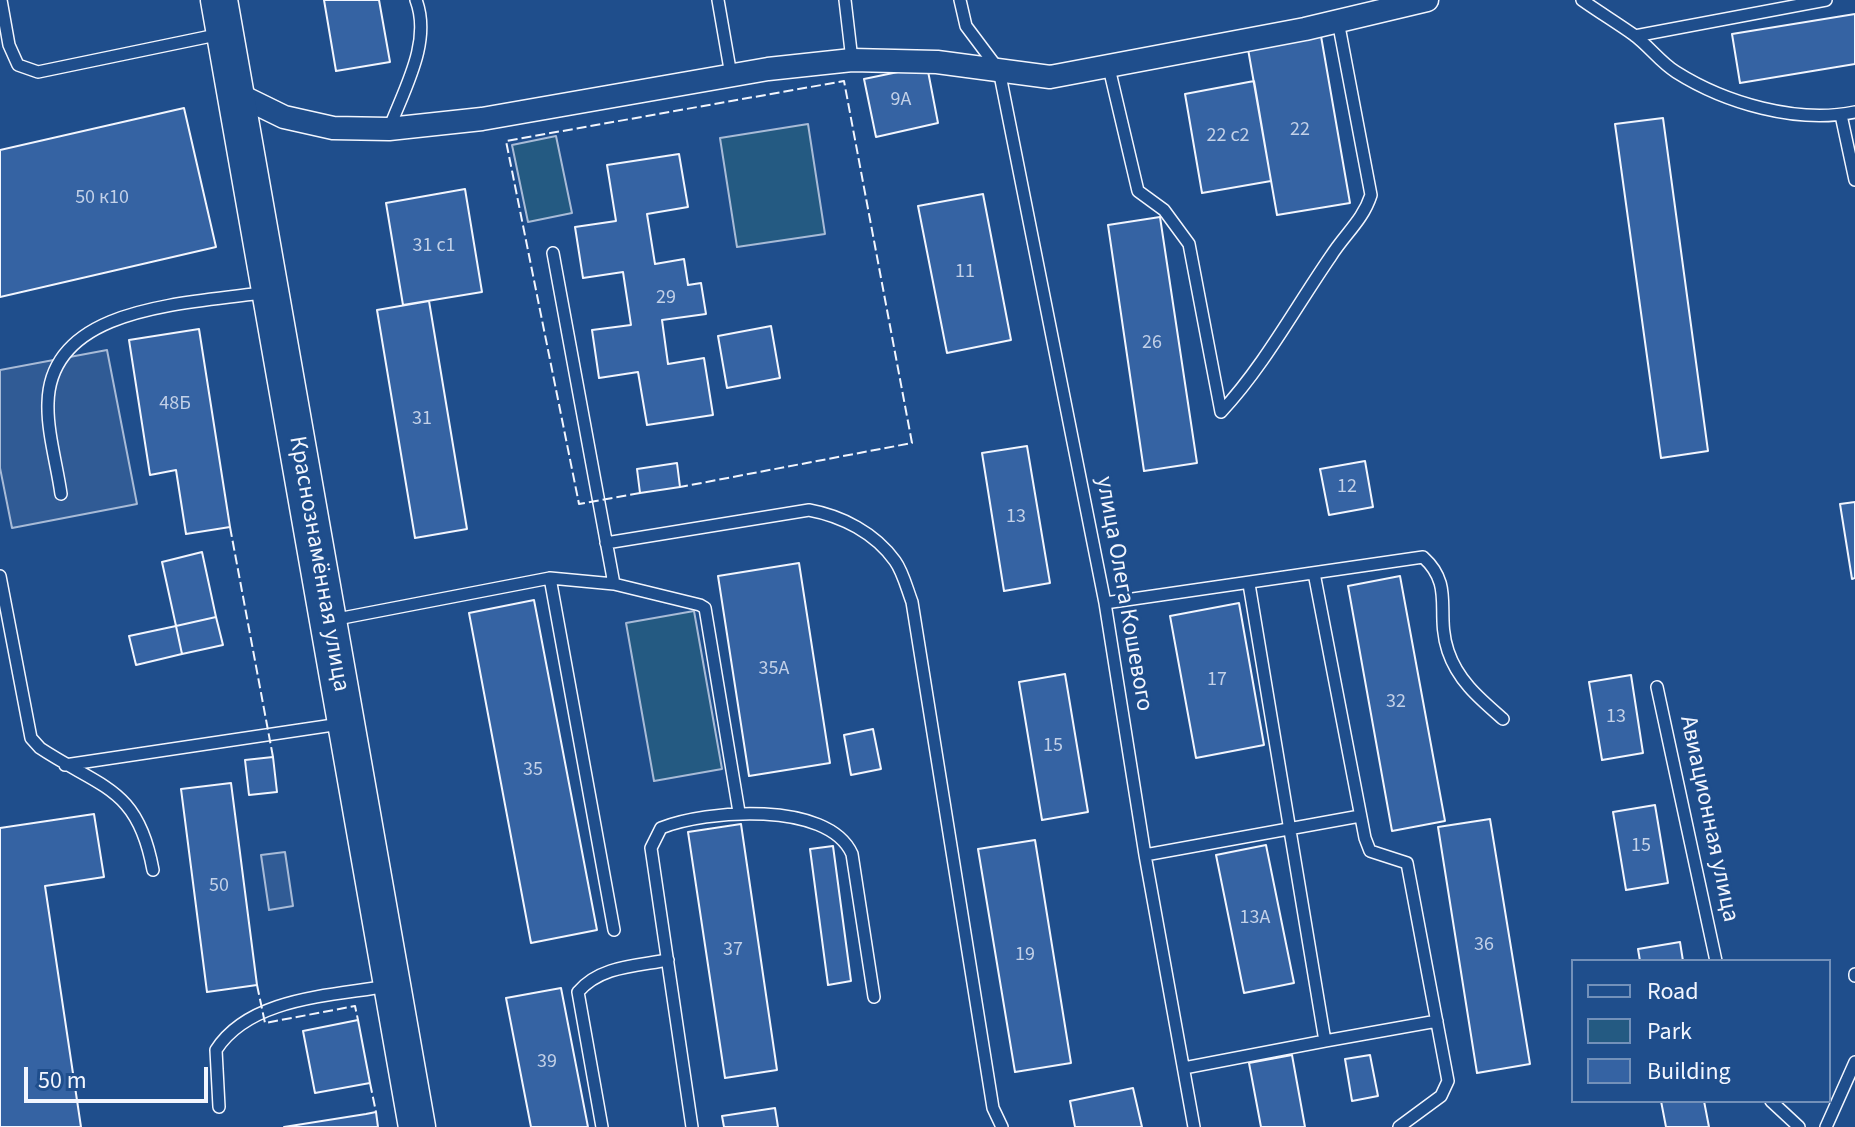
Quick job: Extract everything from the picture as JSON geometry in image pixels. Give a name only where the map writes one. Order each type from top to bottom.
[{"type":"main road","name":"Краснознамённая улица","points":[[222,17],[417,1127]]},
{"type":"street","points":[[237,94],[284,117],[308,123],[333,128],[389,129],[482,119],[731,75],[852,60],[937,62],[1050,77],[1109,68],[1427,0]]},
{"type":"lane","points":[[1,0],[9,45],[18,65],[38,72],[111,60],[222,17]]},
{"type":"lane","points":[[389,129],[420,43],[423,18],[416,0]]},
{"type":"lane","points":[[718,0],[731,75]]},
{"type":"lane","points":[[845,0],[852,60]]},
{"type":"lane","points":[[960,0],[966,26],[999,70]]},
{"type":"lane","points":[[1635,36],[1767,6],[1826,0]]},
{"type":"lane","points":[[1588,1],[1675,71],[1717,92],[1768,110],[1841,115],[1855,112]]},
{"type":"lane","points":[[1109,68],[1138,191],[1164,210],[1189,244],[1221,412],[1243,389],[1338,245],[1365,215],[1371,195],[1338,21]]},
{"type":"lane","name":"улица Олега Кошевого","points":[[999,70],[1105,603],[1145,855],[1194,1127]]},
{"type":"lane","points":[[1841,115],[1855,180]]},
{"type":"lane","points":[[553,253],[614,584]]},
{"type":"lane","points":[[61,494],[48,403],[54,367],[77,337],[114,317],[272,291]]},
{"type":"lane","points":[[606,543],[809,510],[831,514],[865,532],[896,561],[912,602],[993,1108],[1002,1127]]},
{"type":"lane","points":[[1105,603],[1423,557],[1438,570],[1443,585],[1441,620],[1458,674],[1470,690],[1503,719]]},
{"type":"lane","points":[[1314,573],[1360,816],[1370,851],[1407,863],[1448,1081],[1441,1096],[1399,1127]]},
{"type":"lane","points":[[0,576],[31,738],[65,765],[132,807],[147,837],[153,870]]},
{"type":"lane","points":[[328,620],[550,578],[661,592],[705,608],[739,812]]},
{"type":"lane","points":[[550,578],[614,930]]},
{"type":"lane","points":[[1249,584],[1325,1041]]},
{"type":"lane","name":"Авиационная улица","points":[[1657,687],[1716,959]]},
{"type":"lane","points":[[65,765],[344,723]]},
{"type":"lane","points":[[692,1127],[651,848],[653,838],[661,828],[672,823],[739,812],[812,821],[848,845],[874,997]]},
{"type":"lane","points":[[1145,855],[1360,816]]},
{"type":"lane","points":[[602,1127],[578,992],[588,980],[607,971],[668,960]]},
{"type":"lane","points":[[219,1107],[216,1050],[238,1025],[262,1012],[392,985]]},
{"type":"lane","points":[[1184,1068],[1437,1021]]},
{"type":"lane","points":[[1826,1127],[1855,1062]]},
{"type":"lane","points":[[1773,1103],[1799,1127]]},
{"type":"green space","points":[[808,124],[825,234],[737,247],[720,138]]},
{"type":"green space","points":[[556,136],[572,213],[528,222],[512,145]]},
{"type":"green space","points":[[694,611],[722,769],[654,781],[626,623]]},
{"type":"shaded area","points":[[107,350],[137,504],[12,528],[0,468],[0,370]]},
{"type":"shaded area","points":[[285,852],[293,906],[269,910],[261,855]]},
{"type":"building","points":[[324,0],[379,0],[390,62],[336,71]]},
{"type":"building","points":[[1855,14],[1855,64],[1740,83],[1732,34]]},
{"type":"building","points":[[1321,36],[1350,203],[1277,215],[1248,49]]},
{"type":"building","points":[[927,66],[938,123],[876,137],[864,79]]},
{"type":"building","points":[[1254,81],[1271,181],[1202,193],[1185,94]]},
{"type":"building","points":[[184,108],[216,247],[0,297],[0,150]]},
{"type":"building","points":[[1663,118],[1708,451],[1661,458],[1615,124]]},
{"type":"building","points":[[679,154],[688,207],[647,214],[655,264],[684,259],[688,285],[701,283],[706,314],[662,320],[668,364],[704,358],[713,415],[647,425],[638,372],[599,378],[592,330],[631,325],[623,272],[583,278],[575,227],[616,221],[607,165]]},
{"type":"building","points":[[465,189],[482,292],[403,305],[386,203]]},
{"type":"building","points":[[983,194],[1011,340],[947,353],[918,206]]},
{"type":"building","points":[[1160,217],[1197,463],[1144,471],[1108,225]]},
{"type":"building","points":[[429,301],[467,529],[415,538],[377,310]]},
{"type":"building","points":[[771,326],[780,378],[727,388],[718,336]]},
{"type":"building","points":[[199,329],[230,527],[186,534],[176,470],[150,475],[129,340]]},
{"type":"building","points":[[1027,446],[1050,583],[1004,591],[982,453]]},
{"type":"building","points":[[1365,461],[1373,507],[1329,515],[1320,469]]},
{"type":"building","points":[[677,463],[680,487],[640,493],[637,469]]},
{"type":"building","points":[[1855,502],[1855,578],[1852,579],[1840,504]]},
{"type":"building","points":[[202,552],[216,617],[176,626],[162,562]]},
{"type":"building","points":[[799,563],[830,763],[749,776],[718,576]]},
{"type":"building","points":[[1400,576],[1445,821],[1392,831],[1348,586]]},
{"type":"building","points":[[534,600],[597,930],[531,943],[469,613]]},
{"type":"building","points":[[1239,603],[1264,745],[1196,758],[1170,616]]},
{"type":"building","points":[[216,617],[223,645],[182,654],[176,626]]},
{"type":"building","points":[[176,626],[182,654],[136,665],[129,636]]},
{"type":"building","points":[[1065,674],[1088,812],[1042,820],[1019,682]]},
{"type":"building","points":[[1631,675],[1643,753],[1602,760],[1589,682]]},
{"type":"building","points":[[873,729],[881,769],[851,775],[844,735]]},
{"type":"building","points":[[273,757],[277,792],[249,795],[245,760]]},
{"type":"building","points":[[231,783],[257,985],[207,992],[181,789]]},
{"type":"building","points":[[1655,805],[1668,883],[1626,890],[1613,812]]},
{"type":"building","points":[[94,814],[104,877],[45,886],[81,1127],[0,1127],[0,828]]},
{"type":"building","points":[[1490,819],[1530,1064],[1477,1073],[1438,827]]},
{"type":"building","points":[[741,824],[777,1070],[725,1078],[688,832]]},
{"type":"building","points":[[1035,840],[1071,1063],[1015,1072],[978,849]]},
{"type":"building","points":[[1266,845],[1294,983],[1244,993],[1216,855]]},
{"type":"building","points":[[833,846],[851,981],[828,985],[810,849]]},
{"type":"building","points":[[1680,942],[1683,959],[1640,959],[1638,949]]},
{"type":"building","points":[[561,988],[588,1127],[531,1127],[506,998]]},
{"type":"building","points":[[358,1020],[370,1083],[315,1093],[303,1031]]},
{"type":"building","points":[[1292,1055],[1305,1127],[1261,1127],[1249,1063]]},
{"type":"building","points":[[1370,1055],[1378,1096],[1352,1101],[1345,1059]]},
{"type":"building","points":[[1133,1088],[1142,1127],[1075,1127],[1070,1101]]},
{"type":"building","points":[[1661,1103],[1704,1103],[1709,1127],[1666,1127]]},
{"type":"building","points":[[775,1108],[778,1127],[724,1127],[722,1116]]},
{"type":"building","points":[[376,1112],[378,1127],[284,1127],[366,1114]]},
{"type":"fence","points":[[640,493],[579,504],[506,141],[844,81],[912,443],[680,487]]},
{"type":"fence","points":[[230,527],[273,757]]},
{"type":"fence","points":[[257,985],[265,1023],[355,1006],[358,1020]]},
{"type":"fence","points":[[370,1083],[376,1112]]}]
